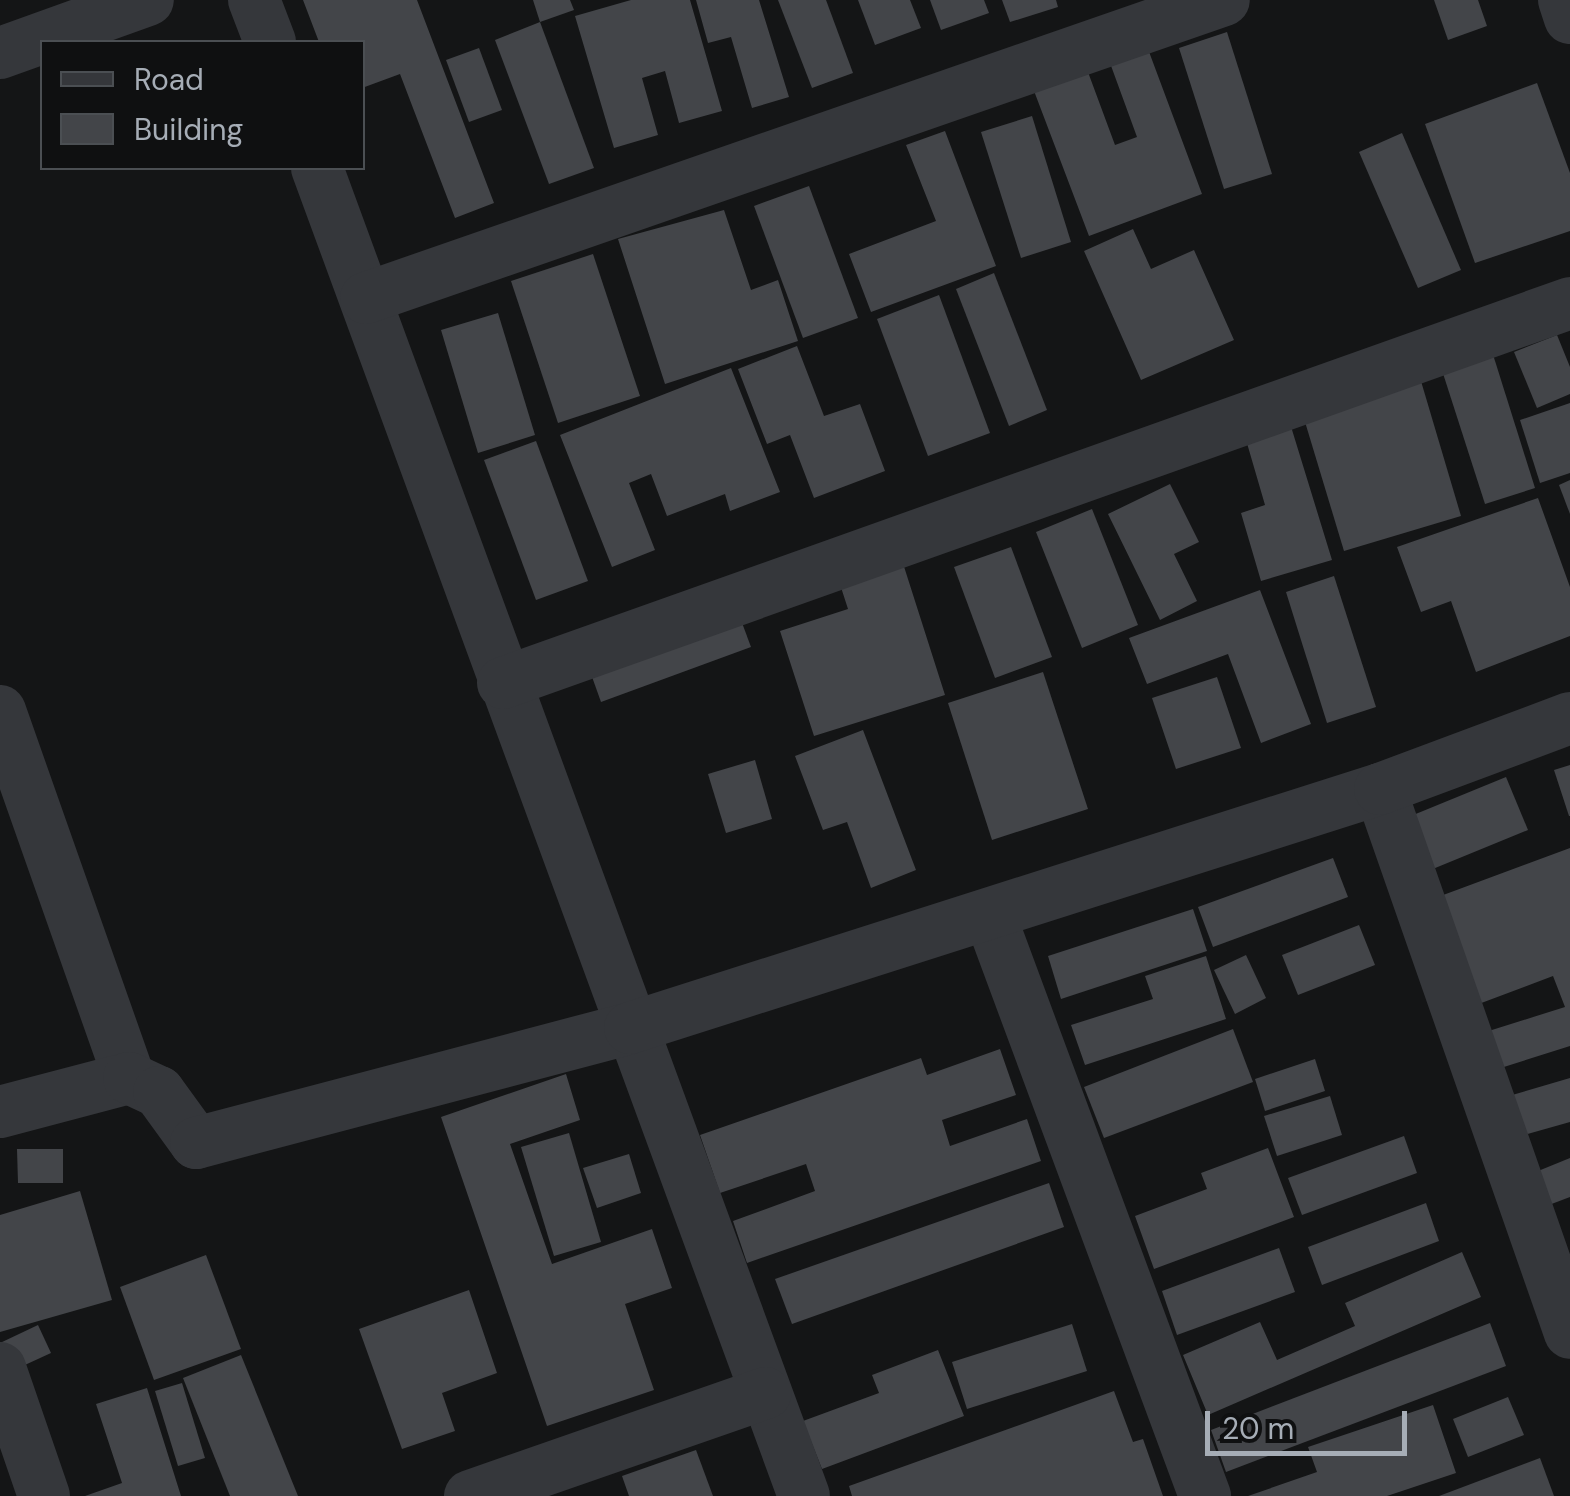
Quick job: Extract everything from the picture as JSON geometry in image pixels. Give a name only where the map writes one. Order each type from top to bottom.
[{"type":"street","points":[[0,53],[148,0]]},
{"type":"street","points":[[254,0],[269,40]]},
{"type":"street","points":[[366,298],[1224,0]]},
{"type":"street","points":[[1564,0],[1570,18]]},
{"type":"street","points":[[318,170],[804,1496]]},
{"type":"street","points":[[503,682],[1570,303]]},
{"type":"street","points":[[0,711],[128,1078]]},
{"type":"street","points":[[0,1112],[128,1078],[158,1092],[196,1143],[630,1028],[1380,789],[1570,718]]},
{"type":"street","points":[[1380,789],[1570,1333]]},
{"type":"street","points":[[990,916],[1205,1496]]},
{"type":"street","points":[[0,1368],[44,1496]]},
{"type":"street","points":[[470,1496],[766,1393]]},
{"type":"building","points":[[303,0],[417,0],[494,203],[455,218],[400,74],[365,87],[365,40],[318,40]]},
{"type":"building","points":[[533,0],[570,0],[574,10],[540,22]]},
{"type":"building","points":[[631,0],[690,0],[722,111],[679,123],[665,71],[642,78],[658,135],[614,148],[575,16]]},
{"type":"building","points":[[696,0],[759,0],[789,97],[752,108],[731,37],[708,43]]},
{"type":"building","points":[[778,0],[826,0],[853,73],[812,88]]},
{"type":"building","points":[[858,0],[910,0],[921,28],[875,45]]},
{"type":"building","points":[[930,0],[984,0],[989,13],[941,30]]},
{"type":"building","points":[[1002,0],[1056,0],[1058,7],[1010,22]]},
{"type":"building","points":[[1434,0],[1478,0],[1487,26],[1448,40]]},
{"type":"building","points":[[540,22],[594,168],[549,184],[495,40]]},
{"type":"building","points":[[1227,32],[1272,174],[1224,189],[1179,48]]},
{"type":"building","points":[[479,48],[502,110],[469,122],[446,60]]},
{"type":"building","points":[[1148,49],[1202,194],[1089,236],[1031,83],[1085,64],[1115,145],[1137,137],[1110,63]]},
{"type":"building","points":[[1537,83],[1570,173],[1570,231],[1475,263],[1425,124]]},
{"type":"building","points":[[1032,116],[1071,242],[1021,258],[981,132]]},
{"type":"building","points":[[945,131],[996,266],[871,312],[849,254],[936,221],[906,145]]},
{"type":"building","points":[[1402,133],[1461,270],[1418,288],[1359,152]]},
{"type":"building","points":[[809,186],[858,318],[803,338],[754,206]]},
{"type":"building","points":[[724,210],[751,290],[778,280],[798,341],[665,384],[618,239]]},
{"type":"building","points":[[1133,229],[1151,269],[1194,250],[1234,340],[1141,380],[1084,251]]},
{"type":"building","points":[[593,254],[640,396],[558,423],[511,281]]},
{"type":"building","points":[[994,273],[1047,410],[1009,426],[956,289]]},
{"type":"building","points":[[939,295],[990,433],[928,456],[877,319]]},
{"type":"building","points":[[498,313],[535,435],[478,453],[441,330]]},
{"type":"building","points":[[1557,335],[1570,367],[1570,394],[1537,408],[1514,352]]},
{"type":"building","points":[[1490,345],[1535,488],[1485,504],[1439,361]]},
{"type":"building","points":[[797,346],[824,416],[860,404],[885,471],[814,498],[790,435],[767,444],[738,369]]},
{"type":"building","points":[[731,368],[780,492],[730,511],[725,494],[667,516],[651,474],[629,483],[655,550],[612,567],[560,435]]},
{"type":"building","points":[[1418,371],[1461,516],[1344,551],[1299,402]]},
{"type":"building","points":[[1570,403],[1570,473],[1540,483],[1520,420]]},
{"type":"building","points":[[1289,420],[1332,560],[1261,581],[1241,513],[1265,505],[1244,433]]},
{"type":"building","points":[[536,441],[588,581],[536,600],[484,460]]},
{"type":"building","points":[[1570,480],[1570,514],[1559,485]]},
{"type":"building","points":[[1170,484],[1199,542],[1174,554],[1197,601],[1160,620],[1108,514]]},
{"type":"building","points":[[1538,498],[1570,587],[1570,636],[1476,672],[1451,601],[1421,612],[1397,547]]},
{"type":"building","points":[[1092,509],[1138,625],[1082,648],[1036,532]]},
{"type":"building","points":[[1011,547],[1052,657],[995,678],[954,567]]},
{"type":"building","points":[[900,554],[945,695],[814,736],[780,631],[848,609],[837,575]]},
{"type":"building","points":[[1334,576],[1376,707],[1327,723],[1286,592]]},
{"type":"building","points":[[1260,590],[1311,724],[1261,743],[1228,654],[1147,684],[1129,638]]},
{"type":"building","points":[[735,604],[751,647],[601,702],[586,660]]},
{"type":"building","points":[[1043,672],[1088,809],[992,840],[948,703]]},
{"type":"building","points":[[1217,677],[1241,748],[1176,769],[1152,698]]},
{"type":"building","points":[[863,730],[916,870],[871,888],[847,822],[823,830],[795,756]]},
{"type":"building","points":[[755,760],[772,819],[726,833],[708,774]]},
{"type":"building","points":[[1570,765],[1570,816],[1569,816],[1554,770]]},
{"type":"building","points":[[1506,777],[1528,830],[1423,873],[1401,820]]},
{"type":"building","points":[[1570,848],[1570,1046],[1488,1072],[1476,1035],[1565,1007],[1553,976],[1468,1008],[1427,901]]},
{"type":"building","points":[[1333,858],[1348,897],[1213,947],[1198,907]]},
{"type":"building","points":[[1193,909],[1207,951],[1061,999],[1048,956]]},
{"type":"building","points":[[1359,925],[1375,965],[1298,995],[1282,955]]},
{"type":"building","points":[[1246,955],[1266,998],[1235,1014],[1214,970]]},
{"type":"building","points":[[1206,956],[1226,1019],[1085,1065],[1071,1025],[1153,999],[1145,976]]},
{"type":"building","points":[[1233,1029],[1253,1082],[1104,1138],[1084,1087]]},
{"type":"building","points":[[1000,1049],[1016,1095],[942,1120],[950,1146],[1027,1119],[1041,1161],[747,1263],[733,1221],[815,1191],[806,1164],[720,1193],[700,1135],[921,1058],[927,1075]]},
{"type":"building","points":[[1315,1059],[1325,1091],[1265,1111],[1255,1079]]},
{"type":"building","points":[[566,1074],[580,1120],[510,1144],[552,1264],[652,1229],[672,1288],[625,1304],[654,1390],[547,1426],[441,1117]]},
{"type":"building","points":[[1570,1078],[1570,1122],[1506,1140],[1495,1100]]},
{"type":"building","points":[[1330,1096],[1342,1135],[1277,1156],[1264,1116]]},
{"type":"building","points":[[569,1133],[601,1242],[554,1256],[521,1147]]},
{"type":"building","points":[[1404,1136],[1417,1173],[1302,1215],[1288,1178]]},
{"type":"building","points":[[1268,1148],[1294,1217],[1154,1269],[1135,1216],[1207,1189],[1201,1173]]},
{"type":"building","points":[[17,1149],[63,1149],[63,1183],[18,1183]]},
{"type":"building","points":[[629,1154],[641,1193],[597,1208],[583,1168]]},
{"type":"building","points":[[1570,1158],[1570,1197],[1533,1211],[1521,1178]]},
{"type":"building","points":[[1049,1183],[1064,1227],[792,1324],[775,1279]]},
{"type":"building","points":[[80,1191],[112,1300],[0,1332],[0,1215]]},
{"type":"building","points":[[1426,1203],[1439,1241],[1322,1285],[1308,1247]]},
{"type":"building","points":[[1279,1248],[1295,1292],[1177,1335],[1162,1291]]},
{"type":"building","points":[[1462,1252],[1481,1297],[1208,1415],[1183,1355],[1260,1322],[1277,1360],[1355,1326],[1345,1303]]},
{"type":"building","points":[[206,1255],[241,1349],[154,1380],[120,1287]]},
{"type":"building","points":[[469,1290],[497,1373],[442,1393],[455,1431],[402,1449],[359,1329]]},
{"type":"building","points":[[1490,1323],[1506,1366],[1226,1472],[1211,1430]]},
{"type":"building","points":[[1072,1324],[1087,1371],[967,1409],[952,1362]]},
{"type":"building","points":[[38,1325],[51,1353],[3,1375],[0,1343]]},
{"type":"building","points":[[938,1350],[964,1416],[822,1469],[803,1421],[879,1393],[872,1375]]},
{"type":"building","points":[[241,1355],[298,1496],[230,1496],[183,1378]]},
{"type":"building","points":[[182,1383],[205,1458],[178,1466],[155,1391]]},
{"type":"building","points":[[147,1388],[181,1496],[85,1496],[122,1483],[96,1404]]},
{"type":"building","points":[[1114,1391],[1133,1442],[1143,1439],[1163,1496],[852,1496],[849,1486]]},
{"type":"building","points":[[1508,1397],[1524,1435],[1468,1457],[1453,1419]]},
{"type":"building","points":[[1433,1405],[1456,1473],[1387,1496],[1248,1496],[1317,1472],[1308,1447]]},
{"type":"building","points":[[696,1450],[713,1496],[629,1496],[622,1476]]},
{"type":"building","points":[[1540,1458],[1554,1496],[1439,1496]]}]
